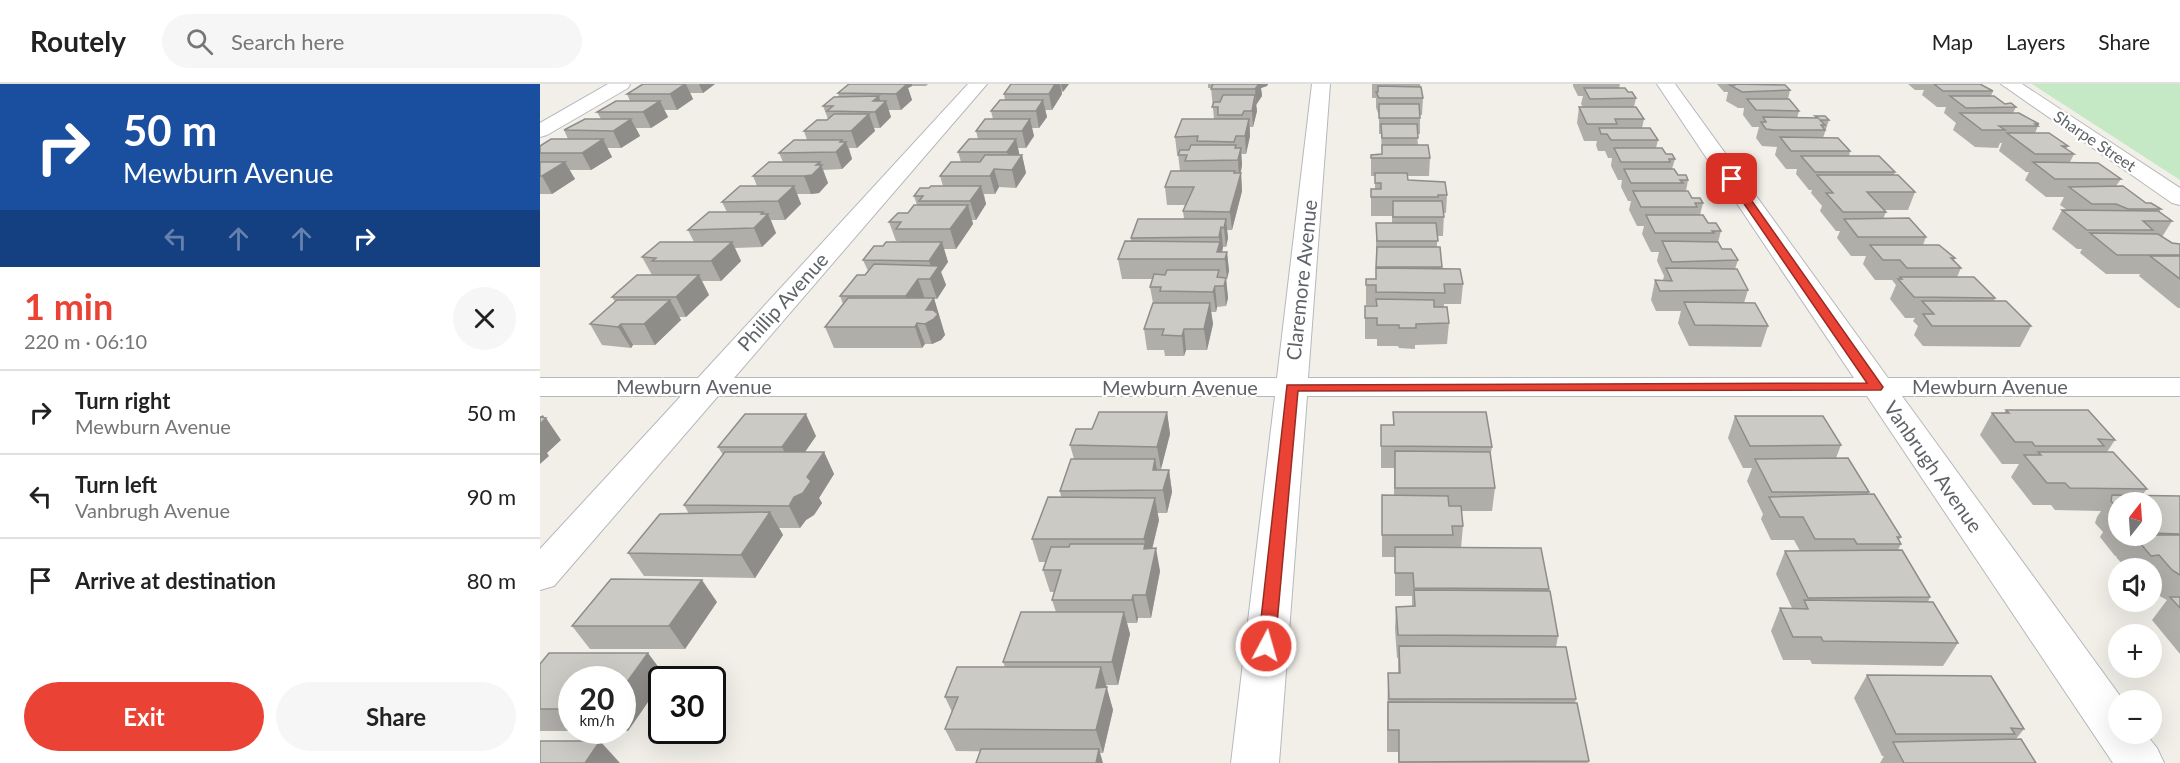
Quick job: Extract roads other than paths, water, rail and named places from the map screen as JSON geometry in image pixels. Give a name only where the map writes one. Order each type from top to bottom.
[{"type":"street","points":[[540,131],[621,84]]},
{"type":"street","name":"Phillip Avenue","points":[[540,575],[978,84]]},
{"type":"street","name":"Claremore Avenue","points":[[1255,763],[1321,84]]},
{"type":"street","name":"Vanbrugh Avenue","points":[[1666,84],[2108,716]]},
{"type":"street","name":"Sharpe Street","points":[[2010,84],[2180,198]]},
{"type":"street","name":"Mewburn Avenue","points":[[540,387],[2180,387]]},
{"type":"street","name":"Vanbrugh Avenue","points":[[2127,744],[2140,763]]}]
